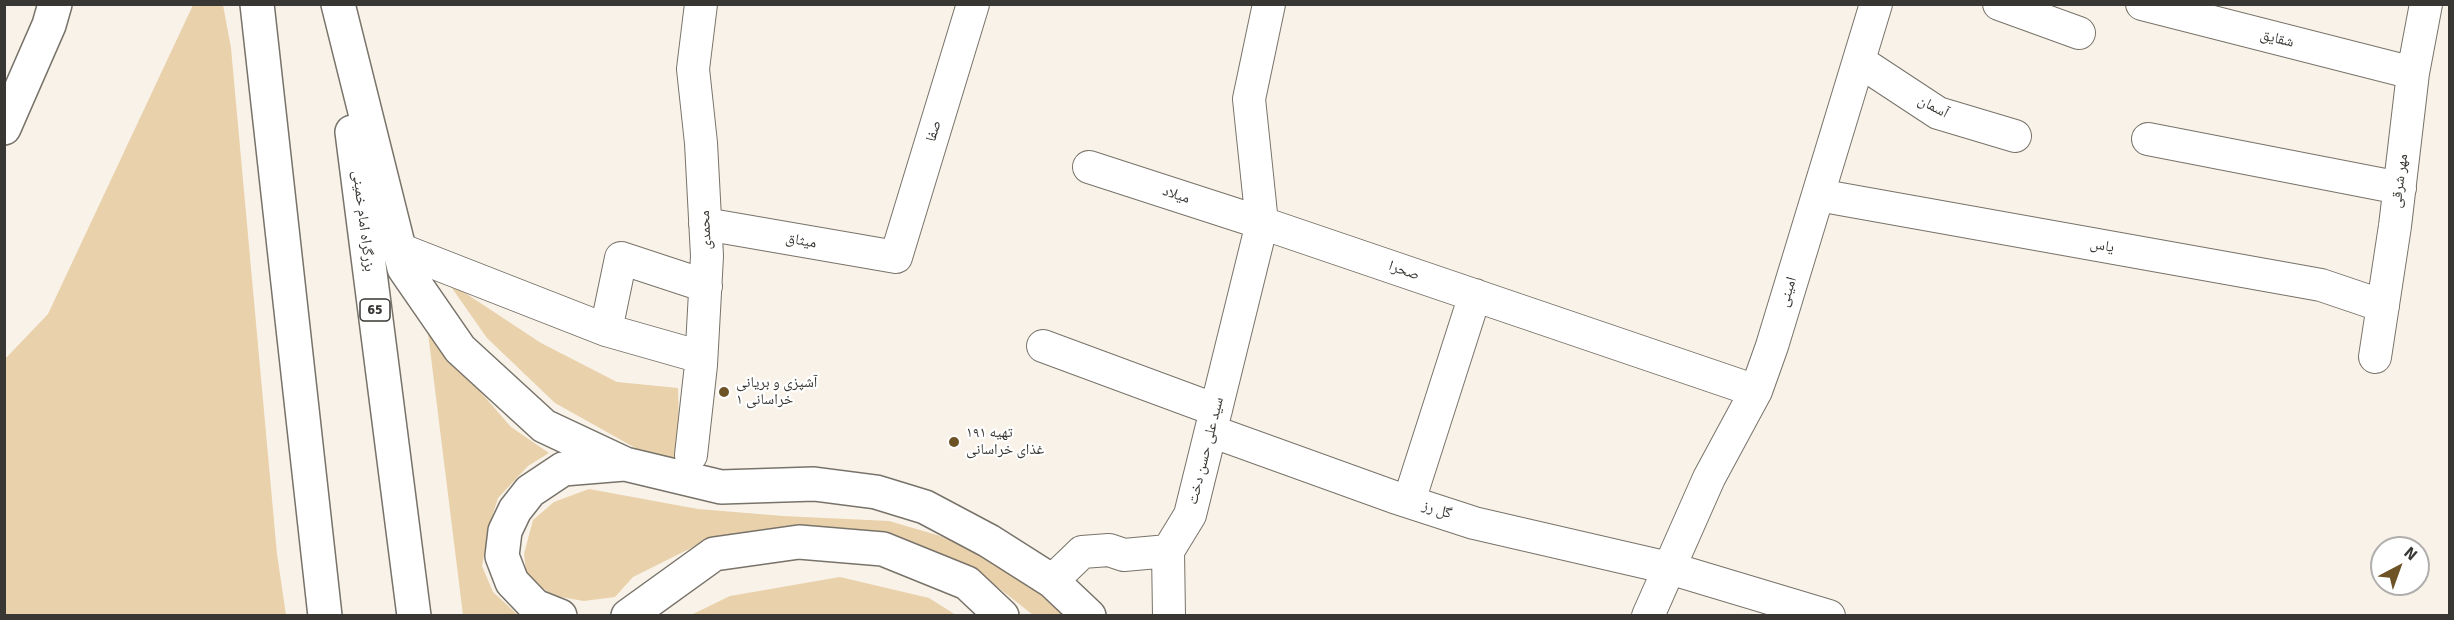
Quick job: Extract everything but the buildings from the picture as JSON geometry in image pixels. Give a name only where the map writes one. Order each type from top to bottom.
[{"type":"highway","points":[[4,128],[49,25],[55,4]]},
{"type":"highway","points":[[257,4],[326,615]]},
{"type":"highway","points":[[337,4],[404,268],[460,350],[544,426],[625,464],[721,487],[814,484],[876,492],[925,507],[989,541],[1052,581],[1089,615]]},
{"type":"highway","name":"بزرگراه امام خمینی","points":[[337,4],[414,615]]},
{"type":"highway","points":[[560,615],[535,606],[512,582],[502,556],[505,531],[515,510],[530,491],[564,469],[625,464]]},
{"type":"highway","points":[[623,615],[714,554],[799,542],[883,549],[967,583],[1002,615]]},
{"type":"street","name":"محمدی","points":[[691,455],[706,286],[701,143],[693,69],[701,4]]},
{"type":"street","name":"صفا","points":[[896,257],[973,4]]},
{"type":"street","points":[[1262,223],[1249,99],[1269,4]]},
{"type":"street","name":"امینی","points":[[1648,615],[1709,478],[1756,391],[1772,346],[1876,4]]},
{"type":"street","points":[[1999,4],[2079,33]]},
{"type":"street","name":"شقایق","points":[[2142,4],[2413,73]]},
{"type":"street","name":"مهر شرقی","points":[[2375,357],[2400,188],[2413,73],[2426,4]]},
{"type":"street","name":"آسمان","points":[[1858,61],[1938,113],[2014,136]]},
{"type":"street","points":[[2148,139],[2400,188]]},
{"type":"street","name":"میلاد","points":[[1089,167],[1262,223]]},
{"type":"street","name":"یاس","points":[[1818,195],[2321,285],[2383,306]]},
{"type":"street","name":"صحرا","points":[[1262,223],[1756,391]]},
{"type":"street","name":"سید علی حسن دخت","points":[[1168,551],[1190,515],[1262,223]]},
{"type":"street","name":"میثاق","points":[[705,224],[896,257]]},
{"type":"street","points":[[399,249],[606,330],[701,357]]},
{"type":"street","points":[[606,330],[621,258],[706,286]]},
{"type":"street","points":[[1408,501],[1476,295]]},
{"type":"street","points":[[1043,346],[1214,420]]},
{"type":"street","name":"گل رز","points":[[1214,420],[1408,501],[1474,523],[1669,568],[1829,615]]},
{"type":"street","points":[[1052,581],[1082,552],[1109,550],[1124,555],[1168,551],[1169,615]]},
{"type":"shaded area","points":[[193,5],[223,5],[231,48],[277,554],[286,615],[5,615],[5,359],[48,314]]},
{"type":"shaded area","points":[[447,281],[541,343],[617,382],[678,388],[680,460],[639,450],[555,403],[487,338]]},
{"type":"shaded area","points":[[427,325],[450,357],[511,427],[549,453],[528,466],[498,498],[490,523],[482,566],[493,592],[518,615],[463,615]]},
{"type":"shaded area","points":[[589,489],[698,509],[889,521],[937,535],[995,558],[1070,615],[1033,615],[971,566],[912,545],[750,534],[713,537],[633,577],[615,597],[584,601],[555,596],[527,579],[524,554],[533,520],[554,502]]},
{"type":"shaded area","points":[[840,577],[929,598],[956,615],[691,615],[730,596]]},
{"type":"place","name":"آشپزی و بریانی خراسانی ۱","points":[[724,392]]},
{"type":"place","name":"۱۹۱ تهیه غذای خراسانی","points":[[954,442]]}]
